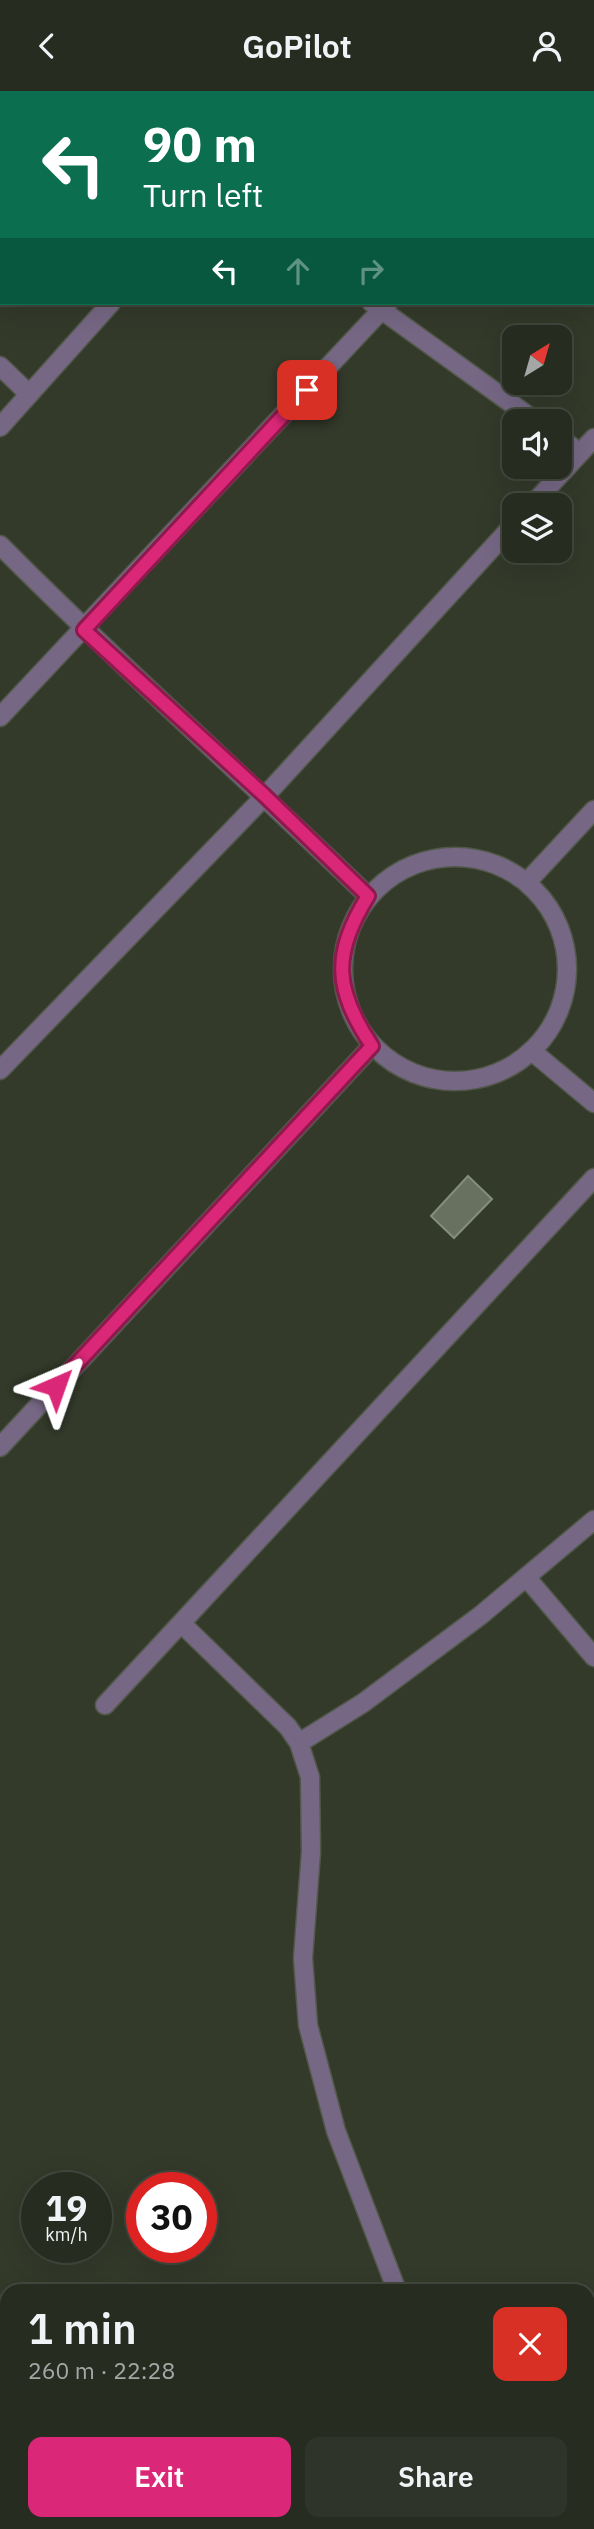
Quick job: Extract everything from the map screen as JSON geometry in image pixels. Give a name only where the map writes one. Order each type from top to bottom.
[{"type":"street","points":[[0,427],[109,305]]},
{"type":"street","points":[[0,717],[84,630],[381,305],[520,409]]},
{"type":"street","points":[[0,366],[29,394]]},
{"type":"street","points":[[543,493],[594,438]]},
{"type":"street","points":[[572,447],[580,453]]},
{"type":"street","points":[[0,1070],[265,796],[502,537]]},
{"type":"street","points":[[0,545],[84,630],[265,796],[368,896]]},
{"type":"street","points":[[527,882],[594,810]]},
{"type":"street","points":[[462,856],[497,864],[527,882],[552,911],[566,947],[567,973],[567,986],[556,1022],[533,1052],[503,1072],[469,1081],[433,1080],[400,1067],[372,1046],[354,1018],[344,987],[342,955],[351,923],[368,896],[395,873],[427,859],[462,856]]},
{"type":"street","points":[[0,1447],[372,1046]]},
{"type":"street","points":[[533,1052],[594,1103]]},
{"type":"street","points":[[105,1705],[594,1178]]},
{"type":"street","points":[[299,1743],[363,1703],[481,1615],[594,1520]]},
{"type":"street","points":[[526,1577],[594,1657]]},
{"type":"street","points":[[181,1623],[288,1727],[299,1743],[310,1777],[311,1852],[303,1958],[308,2025],[336,2131],[394,2284]]},
{"type":"building","points":[[468,1176],[492,1199],[454,1238],[431,1216]]},
{"type":"route","points":[[56,1386],[372,1046],[354,1018],[344,987],[342,955],[351,923],[368,896],[265,796],[84,630],[307,390]]}]
